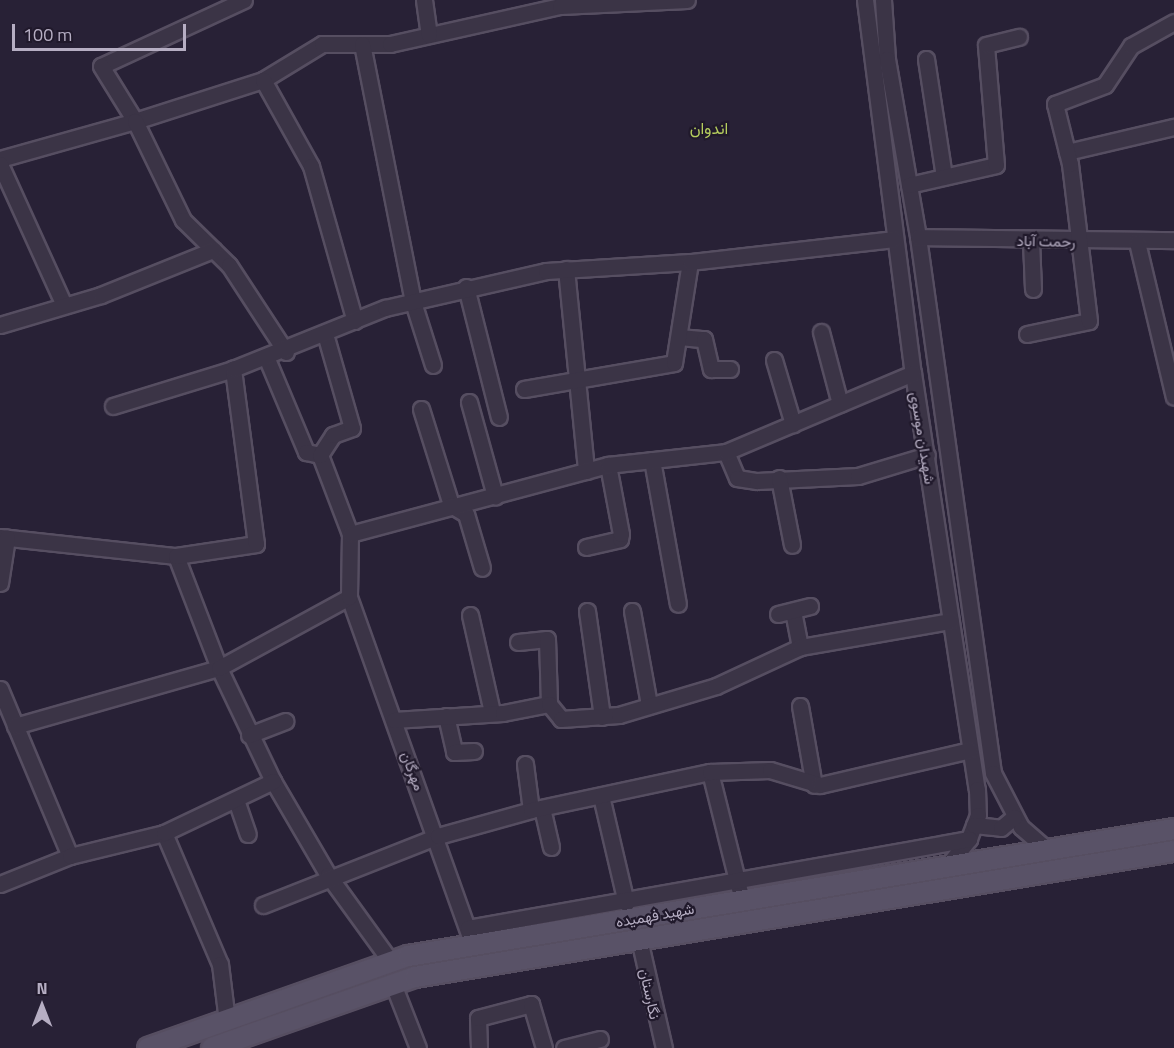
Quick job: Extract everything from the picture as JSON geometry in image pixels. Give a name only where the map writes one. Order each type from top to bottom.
[{"type":"main road","name":"شهید فهمیده","points":[[148,1048],[471,936],[562,931],[594,926],[740,891],[946,866],[1174,829]]},
{"type":"main road","name":"شهید فهمیده","points":[[222,1046],[393,984],[566,951],[1174,851]]},
{"type":"main road","points":[[594,926],[589,937],[598,946]]},
{"type":"main road","points":[[562,931],[569,940],[566,951]]},
{"type":"street","points":[[244,0],[101,66],[135,122],[183,220],[213,250],[286,352]]},
{"type":"street","points":[[424,0],[429,35]]},
{"type":"street","points":[[0,159],[135,122],[263,80],[322,44],[362,44],[429,35],[560,6],[687,0]]},
{"type":"street","name":"شهیدان موسوی","points":[[865,0],[894,238],[977,798],[971,832]]},
{"type":"street","name":"شهیدان موسوی","points":[[883,0],[887,59],[918,237],[993,773],[1014,817],[1047,850]]},
{"type":"street","points":[[1027,334],[1089,321],[1081,242],[1067,152],[1055,104],[1105,86],[1131,46],[1174,22]]},
{"type":"street","points":[[909,185],[996,165],[986,45],[1019,37]]},
{"type":"street","points":[[362,44],[413,302],[433,365]]},
{"type":"street","points":[[926,59],[944,177]]},
{"type":"street","points":[[263,80],[311,166],[355,321]]},
{"type":"street","points":[[1067,152],[1174,128]]},
{"type":"street","points":[[0,164],[64,305]]},
{"type":"street","name":"رحمت آباد","points":[[918,237],[1031,242],[1174,240]]},
{"type":"street","points":[[113,406],[267,359],[355,321],[466,287],[566,269],[690,262],[894,238]]},
{"type":"street","points":[[1031,242],[1034,289]]},
{"type":"street","points":[[1137,242],[1174,398]]},
{"type":"street","points":[[0,325],[64,305],[213,250]]},
{"type":"street","points":[[524,389],[576,377],[674,363],[690,262]]},
{"type":"street","points":[[566,269],[586,471]]},
{"type":"street","points":[[466,287],[499,417]]},
{"type":"street","points":[[821,332],[840,404]]},
{"type":"street","points":[[320,455],[333,435],[352,428],[325,334]]},
{"type":"street","points":[[679,337],[704,339],[711,369],[730,369]]},
{"type":"street","points":[[267,359],[306,452],[320,455]]},
{"type":"street","points":[[774,360],[793,424]]},
{"type":"street","points":[[0,583],[3,538],[176,556],[256,544],[233,369]]},
{"type":"street","points":[[350,534],[451,505],[495,496],[608,465],[726,452],[913,373]]},
{"type":"street","points":[[469,402],[495,496]]},
{"type":"street","points":[[421,409],[451,505],[466,514],[482,568]]},
{"type":"street","points":[[726,452],[737,478],[858,476],[927,455]]},
{"type":"street","points":[[15,726],[219,668],[349,597],[350,534],[320,455]]},
{"type":"street","points":[[652,460],[678,604]]},
{"type":"street","points":[[586,548],[620,539],[608,465]]},
{"type":"street","points":[[779,478],[792,545]]},
{"type":"street","points":[[176,556],[219,668],[249,735],[273,781],[328,875],[391,962]]},
{"type":"street","name":"مهرگان","points":[[349,597],[438,836],[471,936]]},
{"type":"street","points":[[800,646],[786,612],[810,606]]},
{"type":"street","points":[[587,611],[602,717]]},
{"type":"street","points":[[632,611],[649,705]]},
{"type":"street","points":[[470,615],[492,712]]},
{"type":"street","points":[[518,642],[547,639],[549,704],[561,719],[602,717],[716,686],[800,646],[951,621]]},
{"type":"street","points":[[0,689],[70,856]]},
{"type":"street","points":[[394,720],[492,712],[549,704]]},
{"type":"street","points":[[800,706],[814,785]]},
{"type":"street","points":[[446,716],[454,752],[474,751]]},
{"type":"street","points":[[249,735],[285,721]]},
{"type":"street","points":[[263,904],[328,875],[438,836],[537,809],[710,772],[770,770],[814,785],[970,750]]},
{"type":"street","points":[[525,764],[537,809],[551,847]]},
{"type":"street","points":[[710,772],[740,891]]},
{"type":"street","points":[[0,884],[70,856],[164,833],[184,819],[236,800],[273,781]]},
{"type":"street","points":[[601,796],[626,903]]},
{"type":"street","points":[[236,800],[248,834]]},
{"type":"street","points":[[471,936],[626,903],[740,891],[971,832],[1001,828],[1014,817]]},
{"type":"street","points":[[946,866],[971,832]]},
{"type":"street","points":[[164,833],[220,964],[227,1021]]},
{"type":"street","name":"نگارستان","points":[[639,939],[664,1048]]},
{"type":"street","points":[[393,984],[418,1048]]},
{"type":"street","points":[[479,1048],[478,1018],[531,1004],[544,1048]]},
{"type":"street","points":[[564,1048],[600,1039]]},
{"type":"district","name":"اندوان","points":[[709,128]]}]
